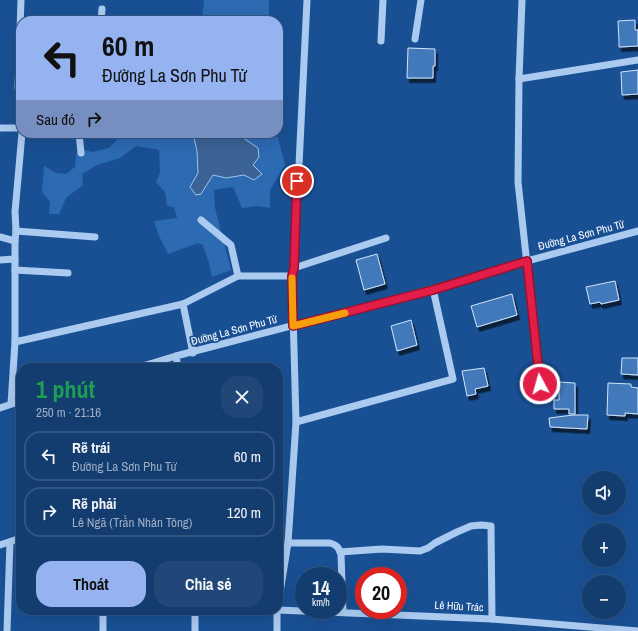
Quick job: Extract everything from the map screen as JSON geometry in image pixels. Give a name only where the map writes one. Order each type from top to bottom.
[{"type":"street","points":[[21,0],[21,16]]},
{"type":"street","points":[[283,574],[288,543],[296,422],[292,276],[294,268],[307,0]]},
{"type":"street","points":[[381,41],[383,0]]},
{"type":"street","points":[[416,39],[421,0]]},
{"type":"street","points":[[522,0],[519,79],[518,182],[540,384],[542,390]]},
{"type":"street","points":[[101,16],[102,9]]},
{"type":"street","points":[[519,79],[638,60]]},
{"type":"street","points":[[0,128],[16,128]]},
{"type":"street","points":[[11,404],[15,342],[15,212],[22,138]]},
{"type":"street","points":[[80,138],[81,153]]},
{"type":"street","points":[[201,220],[231,245],[238,276]]},
{"type":"street","points":[[16,231],[95,237]]},
{"type":"street","name":"Đường La Sơn Phu Tử","points":[[153,363],[433,290],[527,261],[638,231]]},
{"type":"street","points":[[0,237],[15,241]]},
{"type":"street","points":[[294,268],[386,238]]},
{"type":"street","points":[[0,260],[15,259]]},
{"type":"street","points":[[15,270],[68,273]]},
{"type":"street","points":[[15,342],[183,304],[238,276],[292,276]]},
{"type":"street","points":[[296,422],[453,379],[433,290]]},
{"type":"street","points":[[183,304],[192,352]]},
{"type":"street","points":[[176,356],[177,363]]},
{"type":"street","points":[[0,408],[16,402]]},
{"type":"street","points":[[340,552],[382,549],[420,551],[456,532],[471,526],[492,526],[492,619]]},
{"type":"street","points":[[0,545],[16,540]]},
{"type":"street","points":[[7,631],[10,542]]},
{"type":"street","points":[[288,543],[330,543],[336,545],[341,554],[341,567]]},
{"type":"street","name":"Lê Hữu Trác","points":[[283,610],[295,611]]},
{"type":"street","name":"Lê Hữu Trác","points":[[347,612],[492,619],[638,631]]},
{"type":"street","points":[[103,615],[103,631]]},
{"type":"street","points":[[195,631],[196,615]]},
{"type":"street","name":"Lê Hữu Trác","points":[[277,631],[278,615]]},
{"type":"shaded area","points":[[204,0],[269,0],[269,16],[202,16]]},
{"type":"shaded area","points":[[115,138],[278,138],[285,165],[270,190],[270,208],[258,206],[242,208],[233,187],[214,190],[215,208],[231,270],[212,277],[203,245],[198,243],[168,254],[159,236],[154,221],[177,218],[174,207],[167,206],[165,192],[156,182],[160,172],[159,150],[136,146],[120,158],[97,165],[82,174],[83,185],[66,198],[59,214],[49,214],[50,202],[42,192],[44,166],[56,173],[66,174],[75,167],[76,154],[80,149],[93,152],[109,148],[117,140]]},
{"type":"shaded area","points":[[194,138],[243,138],[258,148],[259,157],[253,165],[262,174],[254,180],[244,175],[226,178],[213,175],[201,194],[196,195],[190,187],[198,173],[197,151]]},
{"type":"building","points":[[635,20],[635,30],[638,30],[638,46],[619,47],[618,21]]},
{"type":"building","points":[[408,48],[435,49],[433,78],[407,78]]},
{"type":"building","points":[[638,70],[638,94],[622,95],[621,72]]},
{"type":"building","points":[[377,254],[385,284],[364,290],[356,260]]},
{"type":"building","points":[[615,281],[619,300],[601,304],[600,302],[590,304],[586,287]]},
{"type":"building","points":[[512,294],[517,315],[477,327],[471,306]]},
{"type":"building","points":[[411,320],[417,345],[397,351],[391,326]]},
{"type":"building","points":[[622,358],[638,358],[638,375],[621,374]]},
{"type":"building","points":[[484,368],[488,386],[475,389],[476,394],[467,396],[462,371]]},
{"type":"building","points":[[559,382],[575,383],[575,414],[569,414],[569,409],[554,409],[554,400],[559,400]]},
{"type":"building","points":[[608,383],[631,384],[631,387],[638,388],[638,414],[625,413],[625,416],[607,415]]},
{"type":"building","points":[[588,415],[587,429],[550,427],[549,418]]},
{"type":"slow traffic","points":[[292,278],[293,326],[345,313]]},
{"type":"route","points":[[297,181],[294,268],[292,276],[293,326],[433,290],[527,261],[540,384]]}]
